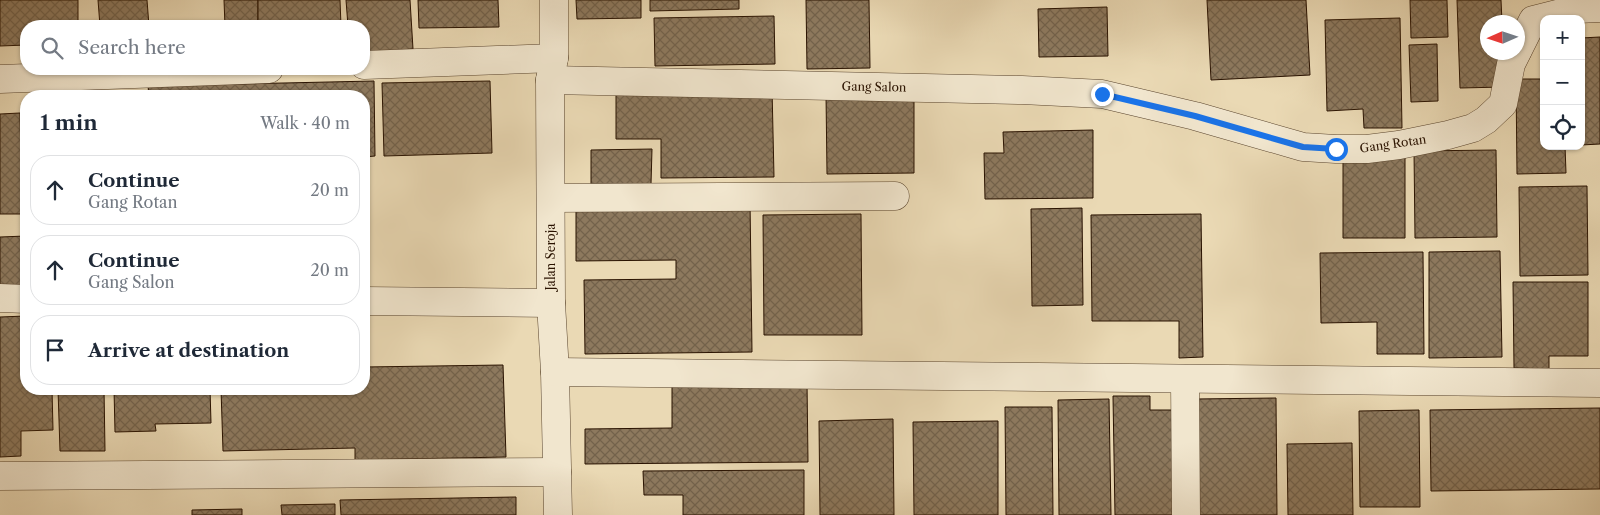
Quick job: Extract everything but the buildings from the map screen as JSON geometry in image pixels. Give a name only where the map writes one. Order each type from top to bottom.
[{"type":"street","name":"Jalan Seroja","points":[[554,0],[551,302],[555,372],[558,515]]},
{"type":"street","name":"Gang Rotan","points":[[1525,36],[1533,20],[1577,9],[1600,8]]},
{"type":"street","name":"Gang Rotan","points":[[1195,116],[1303,147],[1367,149],[1407,144],[1456,133],[1472,128],[1486,120],[1503,104],[1513,60]]},
{"type":"street","name":"Gang Salon","points":[[370,65],[552,69],[1102,94],[1195,116]]},
{"type":"street","points":[[0,79],[108,75]]},
{"type":"street","points":[[551,198],[895,196]]},
{"type":"street","points":[[0,298],[20,298]]},
{"type":"street","points":[[370,301],[551,302]]},
{"type":"street","points":[[555,372],[1600,383]]},
{"type":"street","points":[[1185,379],[1186,515]]},
{"type":"street","points":[[0,476],[558,472]]},
{"type":"route","points":[[1102,94],[1195,116],[1303,147],[1336,149]]}]
